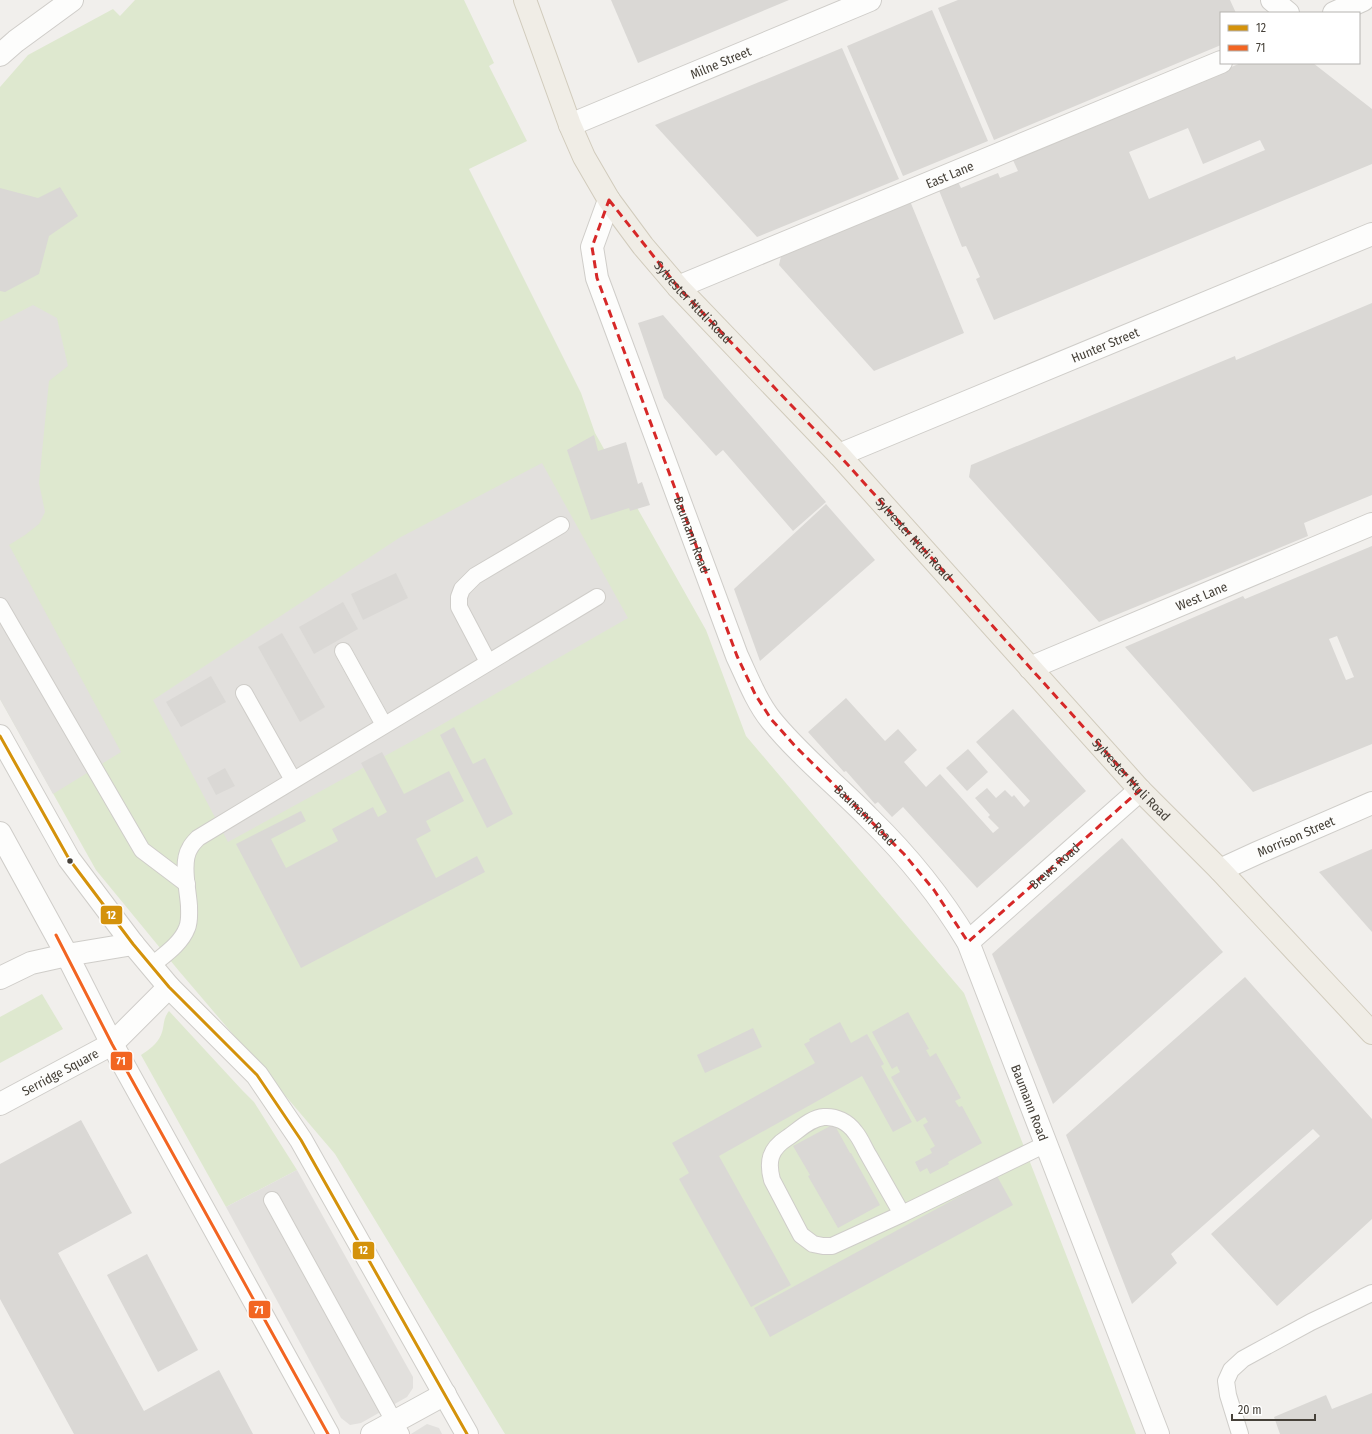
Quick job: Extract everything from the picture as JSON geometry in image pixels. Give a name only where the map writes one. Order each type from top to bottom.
[{"type":"main road","name":"Sylvester Ntuli Road","points":[[525,0],[570,125],[584,157],[609,200],[643,246],[678,287],[839,455],[1140,790],[1220,870],[1372,1033]]},
{"type":"street","points":[[0,55],[16,40],[72,0]]},
{"type":"street","name":"Milne Street","points":[[570,125],[870,0]]},
{"type":"street","points":[[1272,0],[1287,12]]},
{"type":"street","name":"East Lane","points":[[678,287],[1220,62]]},
{"type":"street","name":"Baumann Road","points":[[609,200],[592,247],[597,278],[737,656],[755,694],[771,720],[795,746],[871,819],[904,854],[934,890],[954,918],[968,942],[1158,1434]]},
{"type":"street","name":"Hunter Street","points":[[839,455],[1372,234]]},
{"type":"street","name":"West Lane","points":[[1030,668],[1372,524]]},
{"type":"street","points":[[0,736],[69,859],[133,944],[169,987],[257,1075],[301,1140],[467,1434]]},
{"type":"street","name":"Brews Road","points":[[968,942],[1140,790]]},
{"type":"street","name":"Morrison Street","points":[[1220,870],[1372,803]]},
{"type":"street","points":[[0,833],[67,955],[112,1044],[328,1434]]},
{"type":"street","points":[[0,978],[31,963],[67,955],[133,944]]},
{"type":"street","name":"Serridge Square","points":[[0,1104],[112,1044],[169,987]]},
{"type":"street","points":[[372,1434],[398,1428],[444,1394]]},
{"type":"lane","points":[[488,662],[459,607],[459,598],[462,589],[475,576],[561,525]]},
{"type":"lane","points":[[151,966],[179,941],[187,927],[189,915],[185,872],[186,856],[198,838],[597,596]]},
{"type":"lane","points":[[0,606],[142,850],[187,884]]},
{"type":"lane","points":[[343,651],[384,725]]},
{"type":"lane","points":[[244,693],[293,780]]},
{"type":"lane","points":[[902,1214],[855,1132],[842,1121],[832,1117],[822,1117],[813,1120],[778,1144],[773,1152],[770,1159],[772,1180],[801,1235],[813,1244],[823,1246],[838,1245],[902,1214],[1046,1144]]},
{"type":"lane","points":[[272,1200],[398,1428]]},
{"type":"lane","points":[[1240,1434],[1228,1395],[1226,1381],[1231,1370],[1243,1359],[1311,1322],[1372,1293]]},
{"type":"highlighted area","points":[[609,200],[678,287],[839,455],[1140,790],[968,942],[934,890],[904,854],[795,746],[771,719],[755,694],[737,656],[597,278],[592,247]]},
{"type":"green space","points":[[135,0],[464,0],[494,63],[489,66],[527,141],[469,169],[581,393],[595,433],[706,630],[746,736],[964,993],[1136,1434],[505,1434],[335,1154],[179,971],[96,870],[0,699],[0,87],[28,55],[113,9],[120,16]]},
{"type":"green space","points":[[42,994],[63,1029],[0,1063],[0,1017]]},
{"type":"green space","points":[[169,1011],[254,1102],[297,1170],[226,1207],[141,1055],[147,1051],[159,1038],[162,1032],[165,1017]]},
{"type":"shaded area","points":[[33,305],[57,318],[68,366],[49,381],[39,483],[45,512],[39,524],[9,545],[121,752],[53,794],[0,699],[0,322]]},
{"type":"shaded area","points":[[542,463],[628,618],[434,729],[228,842],[153,700],[399,538]]},
{"type":"shaded area","points":[[297,1170],[413,1377],[413,1388],[407,1397],[361,1423],[350,1425],[341,1418],[226,1207]]},
{"type":"shaded area","points":[[427,1424],[439,1428],[442,1434],[411,1434]]},
{"type":"building","points":[[611,0],[789,0],[638,63]]},
{"type":"building","points":[[958,0],[1230,0],[1236,12],[1220,12],[1220,45],[994,140],[938,8]]},
{"type":"building","points":[[932,10],[988,141],[903,176],[847,46]]},
{"type":"building","points":[[842,48],[899,179],[757,237],[655,125]]},
{"type":"building","points":[[1239,64],[1314,64],[1372,109],[1372,164],[994,320],[976,279],[980,277],[966,246],[962,247],[938,188],[957,180],[961,188],[998,173],[1000,178],[1018,171],[1012,158]],"holes":[[[1188,128],[1203,164],[1260,140],[1265,150],[1149,199],[1129,152]]]},
{"type":"building","points":[[60,187],[78,216],[49,236],[39,274],[5,292],[0,291],[0,188],[38,198]]},
{"type":"building","points":[[910,201],[964,333],[874,371],[779,265],[782,252]]},
{"type":"building","points":[[1372,303],[1372,495],[1304,523],[1308,536],[1099,622],[969,477],[971,465],[1235,356],[1236,360]]},
{"type":"building","points":[[663,315],[826,502],[793,531],[723,450],[716,456],[664,398],[638,323]]},
{"type":"building","points":[[594,435],[598,451],[626,442],[638,484],[642,482],[650,505],[630,511],[629,508],[591,520],[567,450]]},
{"type":"building","points":[[826,504],[875,560],[760,661],[734,589]]},
{"type":"building","points":[[1372,546],[1372,744],[1253,792],[1125,647],[1243,596],[1245,599]],"holes":[[[1337,636],[1354,677],[1346,680],[1329,639]]]},
{"type":"building","points":[[396,573],[408,598],[363,620],[351,594]]},
{"type":"building","points":[[343,602],[358,629],[314,654],[299,627]]},
{"type":"building","points":[[282,633],[325,707],[300,722],[258,647]]},
{"type":"building","points":[[211,676],[226,702],[181,727],[166,702]]},
{"type":"building","points":[[846,698],[885,741],[898,729],[917,750],[904,762],[926,787],[940,774],[993,833],[999,828],[988,817],[990,815],[975,798],[987,788],[996,798],[1005,790],[1012,797],[1014,795],[1024,807],[1030,801],[976,742],[1013,709],[1086,791],[977,888],[903,807],[892,817],[878,802],[875,804],[846,771],[844,772],[808,732]]},
{"type":"building","points":[[454,727],[473,764],[485,758],[513,814],[487,828],[440,735]]},
{"type":"building","points":[[968,749],[988,772],[967,791],[946,768]]},
{"type":"building","points":[[382,752],[404,794],[449,771],[464,801],[426,821],[431,831],[416,839],[436,878],[477,856],[485,872],[301,968],[236,844],[301,811],[306,821],[271,839],[286,868],[338,841],[332,829],[373,807],[378,817],[387,812],[361,763]]},
{"type":"building","points":[[225,768],[235,786],[216,795],[207,778]]},
{"type":"building","points":[[1122,838],[1223,952],[1053,1104],[992,954]]},
{"type":"building","points":[[1372,849],[1372,932],[1319,872]]},
{"type":"building","points":[[1245,977],[1372,1119],[1372,1219],[1277,1306],[1211,1234],[1320,1136],[1313,1129],[1171,1254],[1177,1263],[1132,1304],[1066,1135]]},
{"type":"building","points":[[908,1012],[929,1049],[926,1050],[930,1057],[936,1053],[961,1098],[955,1101],[959,1107],[962,1106],[982,1143],[930,1174],[927,1168],[920,1172],[915,1162],[932,1153],[930,1149],[935,1146],[923,1125],[928,1122],[925,1117],[917,1122],[891,1077],[900,1072],[897,1066],[892,1069],[872,1032]]},
{"type":"building","points":[[840,1022],[851,1043],[867,1034],[884,1064],[881,1066],[912,1122],[893,1132],[862,1076],[719,1156],[791,1285],[751,1307],[679,1179],[689,1173],[672,1143],[815,1063],[804,1044],[810,1041],[809,1039]]},
{"type":"building","points":[[753,1028],[762,1047],[705,1073],[697,1055]]},
{"type":"building","points":[[81,1120],[132,1213],[58,1253],[144,1411],[219,1370],[253,1434],[74,1434],[0,1299],[0,1164]]},
{"type":"building","points":[[834,1124],[880,1205],[838,1228],[808,1176],[810,1175],[793,1146]]},
{"type":"building","points":[[997,1176],[1013,1205],[770,1337],[754,1308]]},
{"type":"building","points":[[147,1254],[198,1350],[158,1372],[107,1275]]},
{"type":"building","points":[[1372,1393],[1372,1434],[1280,1434],[1274,1417],[1326,1395],[1332,1409]]},
{"type":"transit line","name":"12","points":[[0,736],[69,859],[133,944],[169,987],[257,1075],[301,1140],[467,1434]]},
{"type":"transit line","name":"71","points":[[56,935],[112,1044],[328,1434]]}]
